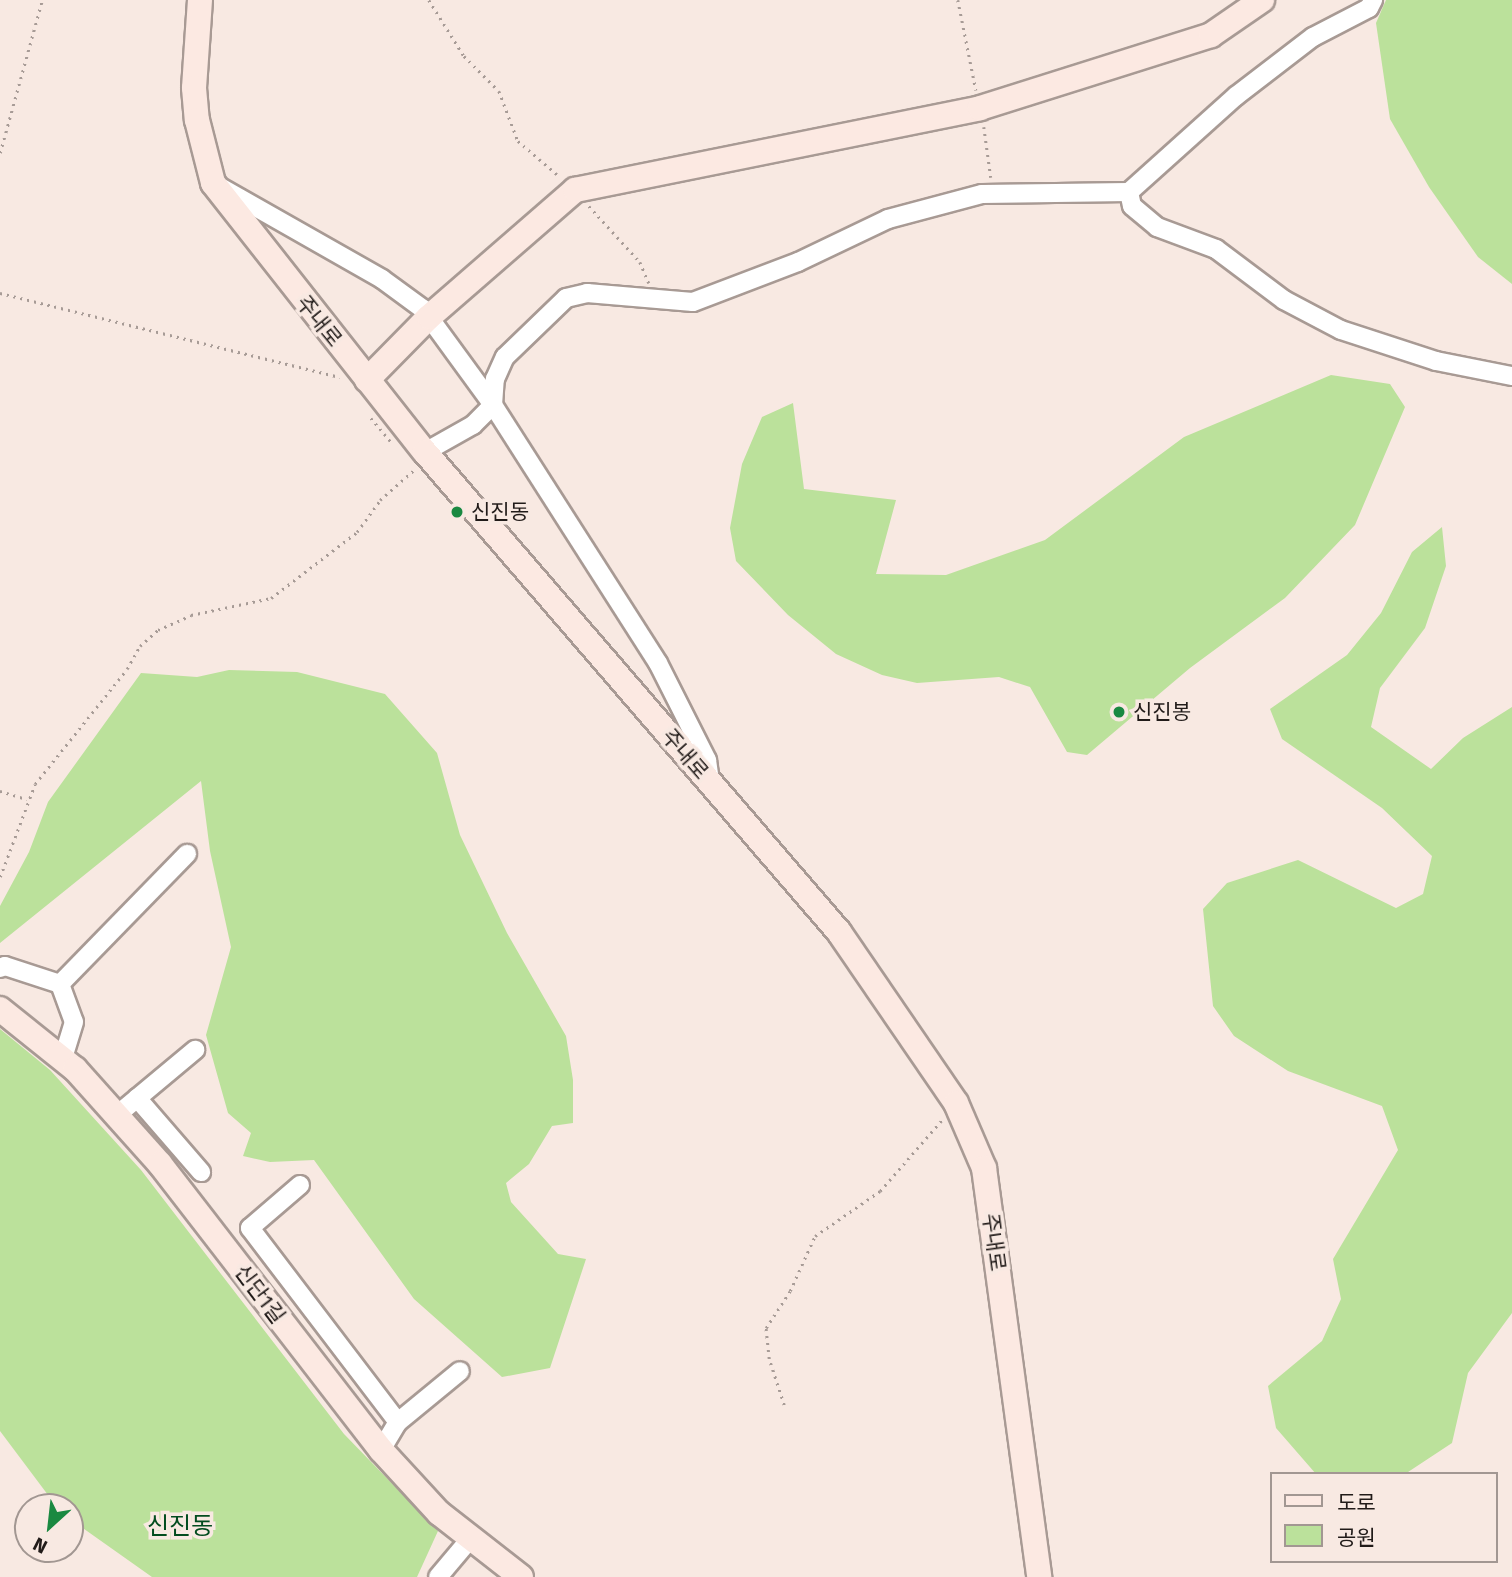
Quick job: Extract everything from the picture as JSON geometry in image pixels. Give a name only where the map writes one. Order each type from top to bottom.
[{"type":"main road","name":"주내로","points":[[200,0],[194,88],[197,120],[212,183],[428,455],[839,932],[956,1103],[984,1168],[1039,1577]]},
{"type":"main road","points":[[367,380],[429,317],[575,190],[980,108],[1210,34],[1262,0]]},
{"type":"main road","name":"신단1길","points":[[0,1009],[63,1059],[117,1115],[260,1293],[381,1450],[470,1539],[521,1577]]},
{"type":"street","points":[[428,455],[473,425],[493,405],[495,379],[505,356],[566,298],[587,293],[656,301],[693,302],[798,262],[888,219],[982,194],[1129,192],[1236,96],[1313,37],[1369,8],[1373,0]]},
{"type":"street","points":[[212,183],[382,279],[429,317],[493,405],[658,663],[707,760],[710,782]]},
{"type":"street","points":[[1129,192],[1132,206],[1157,227],[1216,249],[1284,300],[1341,330],[1436,361],[1512,376]]},
{"type":"street","points":[[60,984],[187,854]]},
{"type":"street","points":[[0,968],[5,966],[60,984]]},
{"type":"street","points":[[60,984],[75,1022],[63,1059]]},
{"type":"street","points":[[117,1115],[195,1050]]},
{"type":"street","points":[[136,1098],[201,1172]]},
{"type":"street","points":[[300,1185],[250,1228],[398,1422]]},
{"type":"street","points":[[260,1293],[285,1275]]},
{"type":"street","points":[[381,1450],[398,1422],[460,1371]]},
{"type":"street","points":[[438,1577],[470,1539]]},
{"type":"path","points":[[0,153],[42,0]]},
{"type":"path","points":[[429,0],[464,56],[499,91],[518,141],[575,190],[640,262],[656,301]]},
{"type":"path","points":[[0,293],[342,377]]},
{"type":"path","points":[[369,413],[393,445]]},
{"type":"path","points":[[0,877],[18,837],[28,799],[140,646],[158,630],[191,615],[271,598],[357,533],[380,500],[428,455]]},
{"type":"path","points":[[0,791],[28,799]]},
{"type":"path","points":[[783,1405],[769,1359],[766,1328],[790,1291],[815,1236],[880,1191],[956,1103]]},
{"type":"green space","points":[[1386,0],[1512,0],[1512,284],[1478,257],[1429,187],[1390,119],[1376,23]]},
{"type":"green space","points":[[1331,375],[1390,384],[1405,407],[1355,525],[1285,598],[1190,668],[1087,755],[1067,752],[1030,687],[999,677],[917,683],[882,675],[836,654],[788,615],[736,561],[730,528],[742,464],[762,417],[793,403],[804,489],[896,500],[876,574],[946,575],[1045,540],[1184,437]]},
{"type":"green space","points":[[1442,527],[1446,566],[1425,628],[1380,688],[1371,727],[1431,769],[1463,738],[1512,707],[1512,1313],[1468,1373],[1452,1443],[1408,1472],[1314,1472],[1276,1428],[1268,1386],[1322,1341],[1341,1299],[1333,1259],[1398,1150],[1382,1106],[1288,1071],[1234,1036],[1213,1006],[1203,909],[1227,883],[1298,860],[1396,908],[1423,894],[1432,856],[1382,808],[1282,739],[1270,709],[1347,655],[1381,613],[1412,552]]},
{"type":"green space","points":[[229,670],[297,672],[385,694],[437,753],[460,835],[507,933],[566,1036],[573,1080],[573,1123],[552,1126],[529,1164],[506,1183],[511,1202],[558,1254],[586,1259],[550,1368],[502,1377],[414,1299],[314,1160],[270,1162],[243,1156],[251,1133],[228,1113],[206,1035],[231,947],[210,851],[201,781],[0,943],[0,906],[29,852],[48,802],[141,673],[197,677]]},
{"type":"green space","points":[[0,1029],[50,1070],[141,1170],[344,1434],[438,1531],[417,1577],[152,1577],[84,1529],[84,1493],[46,1493],[0,1431]]},
{"type":"place","name":"신진동","points":[[457,512]]},
{"type":"place","name":"신진봉","points":[[1119,712]]},
{"type":"district","name":"신진동","points":[[180,1527]]}]
